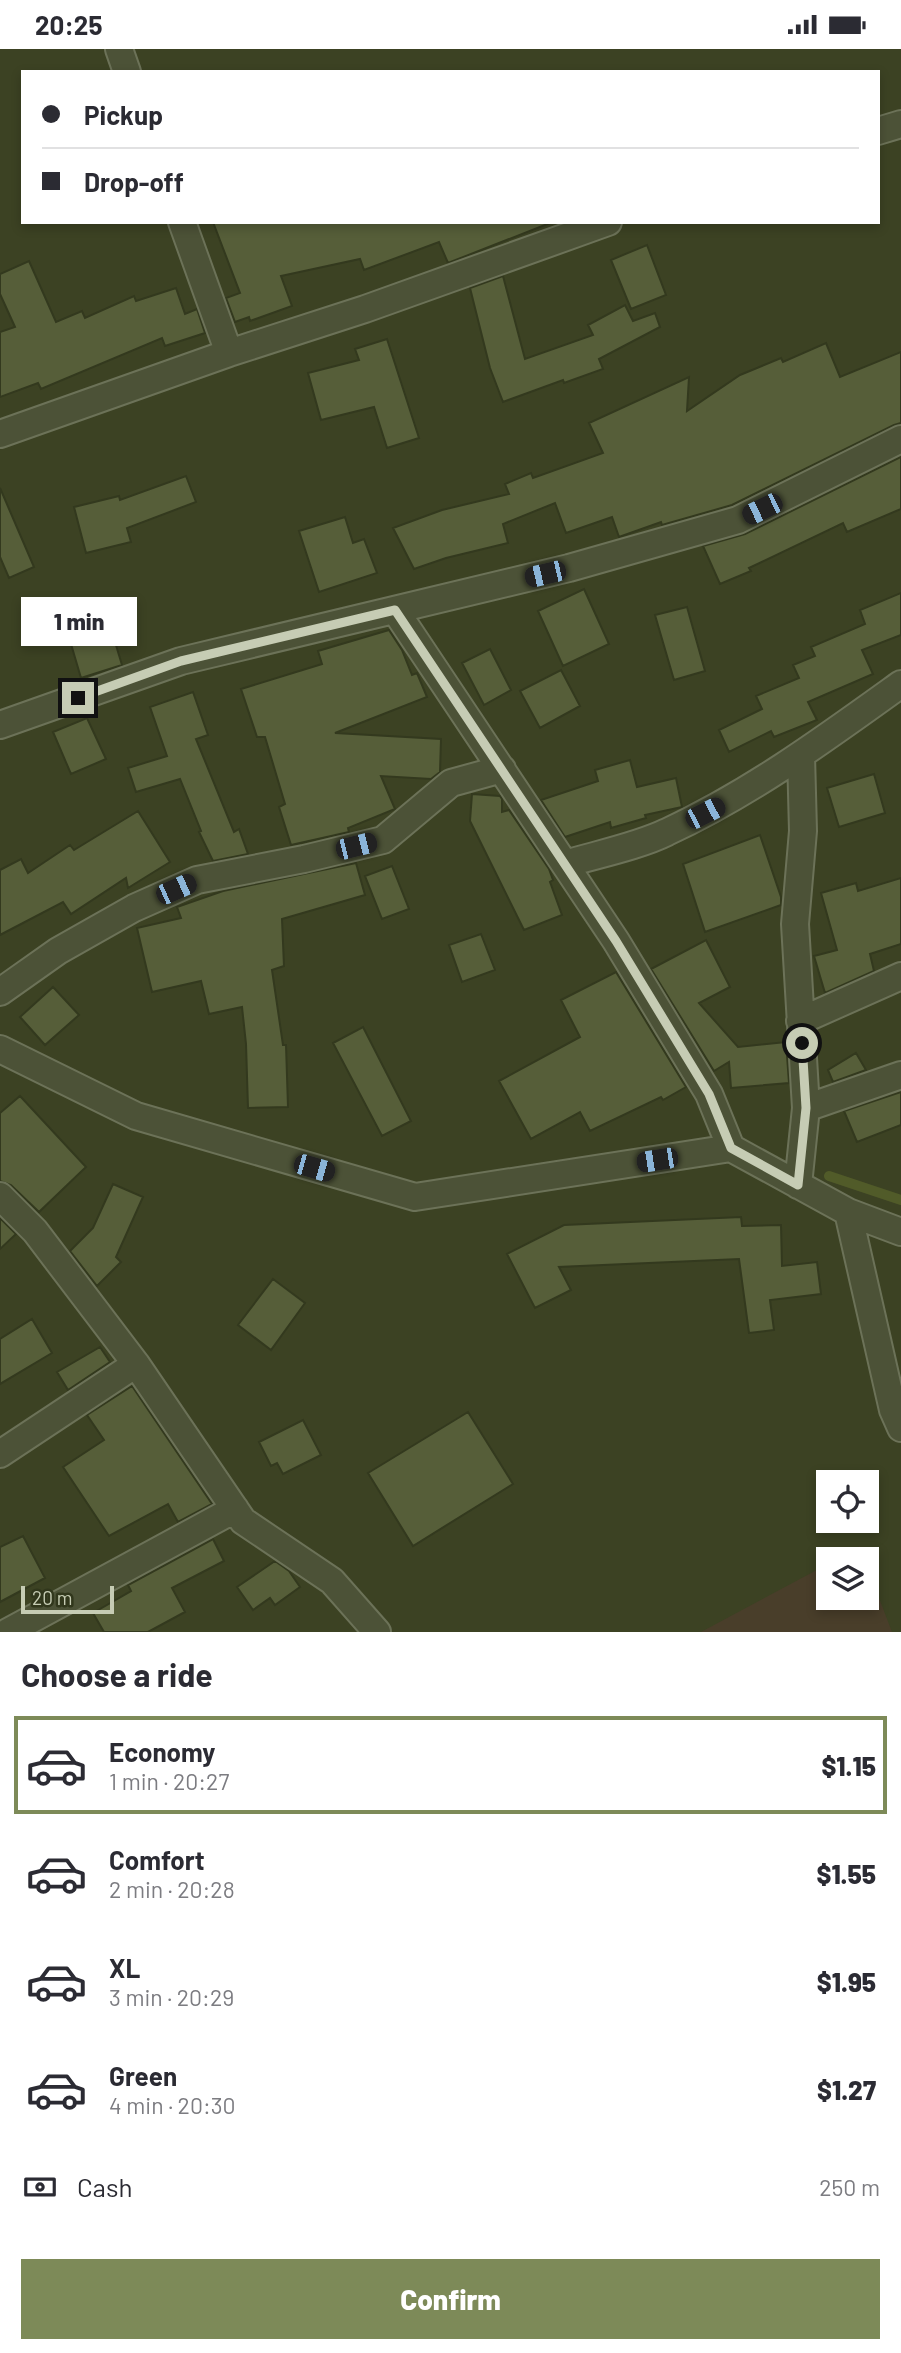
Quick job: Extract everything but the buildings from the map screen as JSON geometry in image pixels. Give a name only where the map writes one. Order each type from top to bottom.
[{"type":"street","points":[[119,49],[126,70]]},
{"type":"street","points":[[880,130],[901,124]]},
{"type":"street","points":[[183,224],[229,353]]},
{"type":"street","points":[[0,434],[229,353],[365,309],[602,224]]},
{"type":"street","points":[[0,725],[181,661],[569,568],[738,520],[901,439]]},
{"type":"street","points":[[395,610],[616,941],[709,1094],[731,1148]]},
{"type":"street","points":[[565,864],[664,834],[746,791],[901,684]]},
{"type":"street","points":[[798,1185],[806,1108],[796,924],[803,831],[800,755]]},
{"type":"street","points":[[0,992],[58,951],[134,908],[197,880],[383,840],[451,783],[502,769]]},
{"type":"street","points":[[800,1021],[901,976]]},
{"type":"street","points":[[0,1049],[136,1116],[415,1197],[731,1148],[848,1212],[901,1233]]},
{"type":"street","points":[[806,1108],[901,1075]]},
{"type":"street","points":[[0,1196],[35,1231],[136,1364],[243,1521],[332,1581],[377,1632]]},
{"type":"street","points":[[848,1212],[893,1410],[901,1428]]},
{"type":"street","points":[[0,1454],[136,1364]]},
{"type":"street","points":[[8,1632],[235,1509]]},
{"type":"shaded area","points":[[816,1570],[816,1610],[879,1610],[879,1598],[892,1632],[701,1632]]},
{"type":"waterway","points":[[829,1176],[901,1200]]},
{"type":"route","points":[[78,698],[181,661],[395,610],[616,941],[709,1094],[731,1148],[798,1185],[806,1108],[802,1043]]}]
